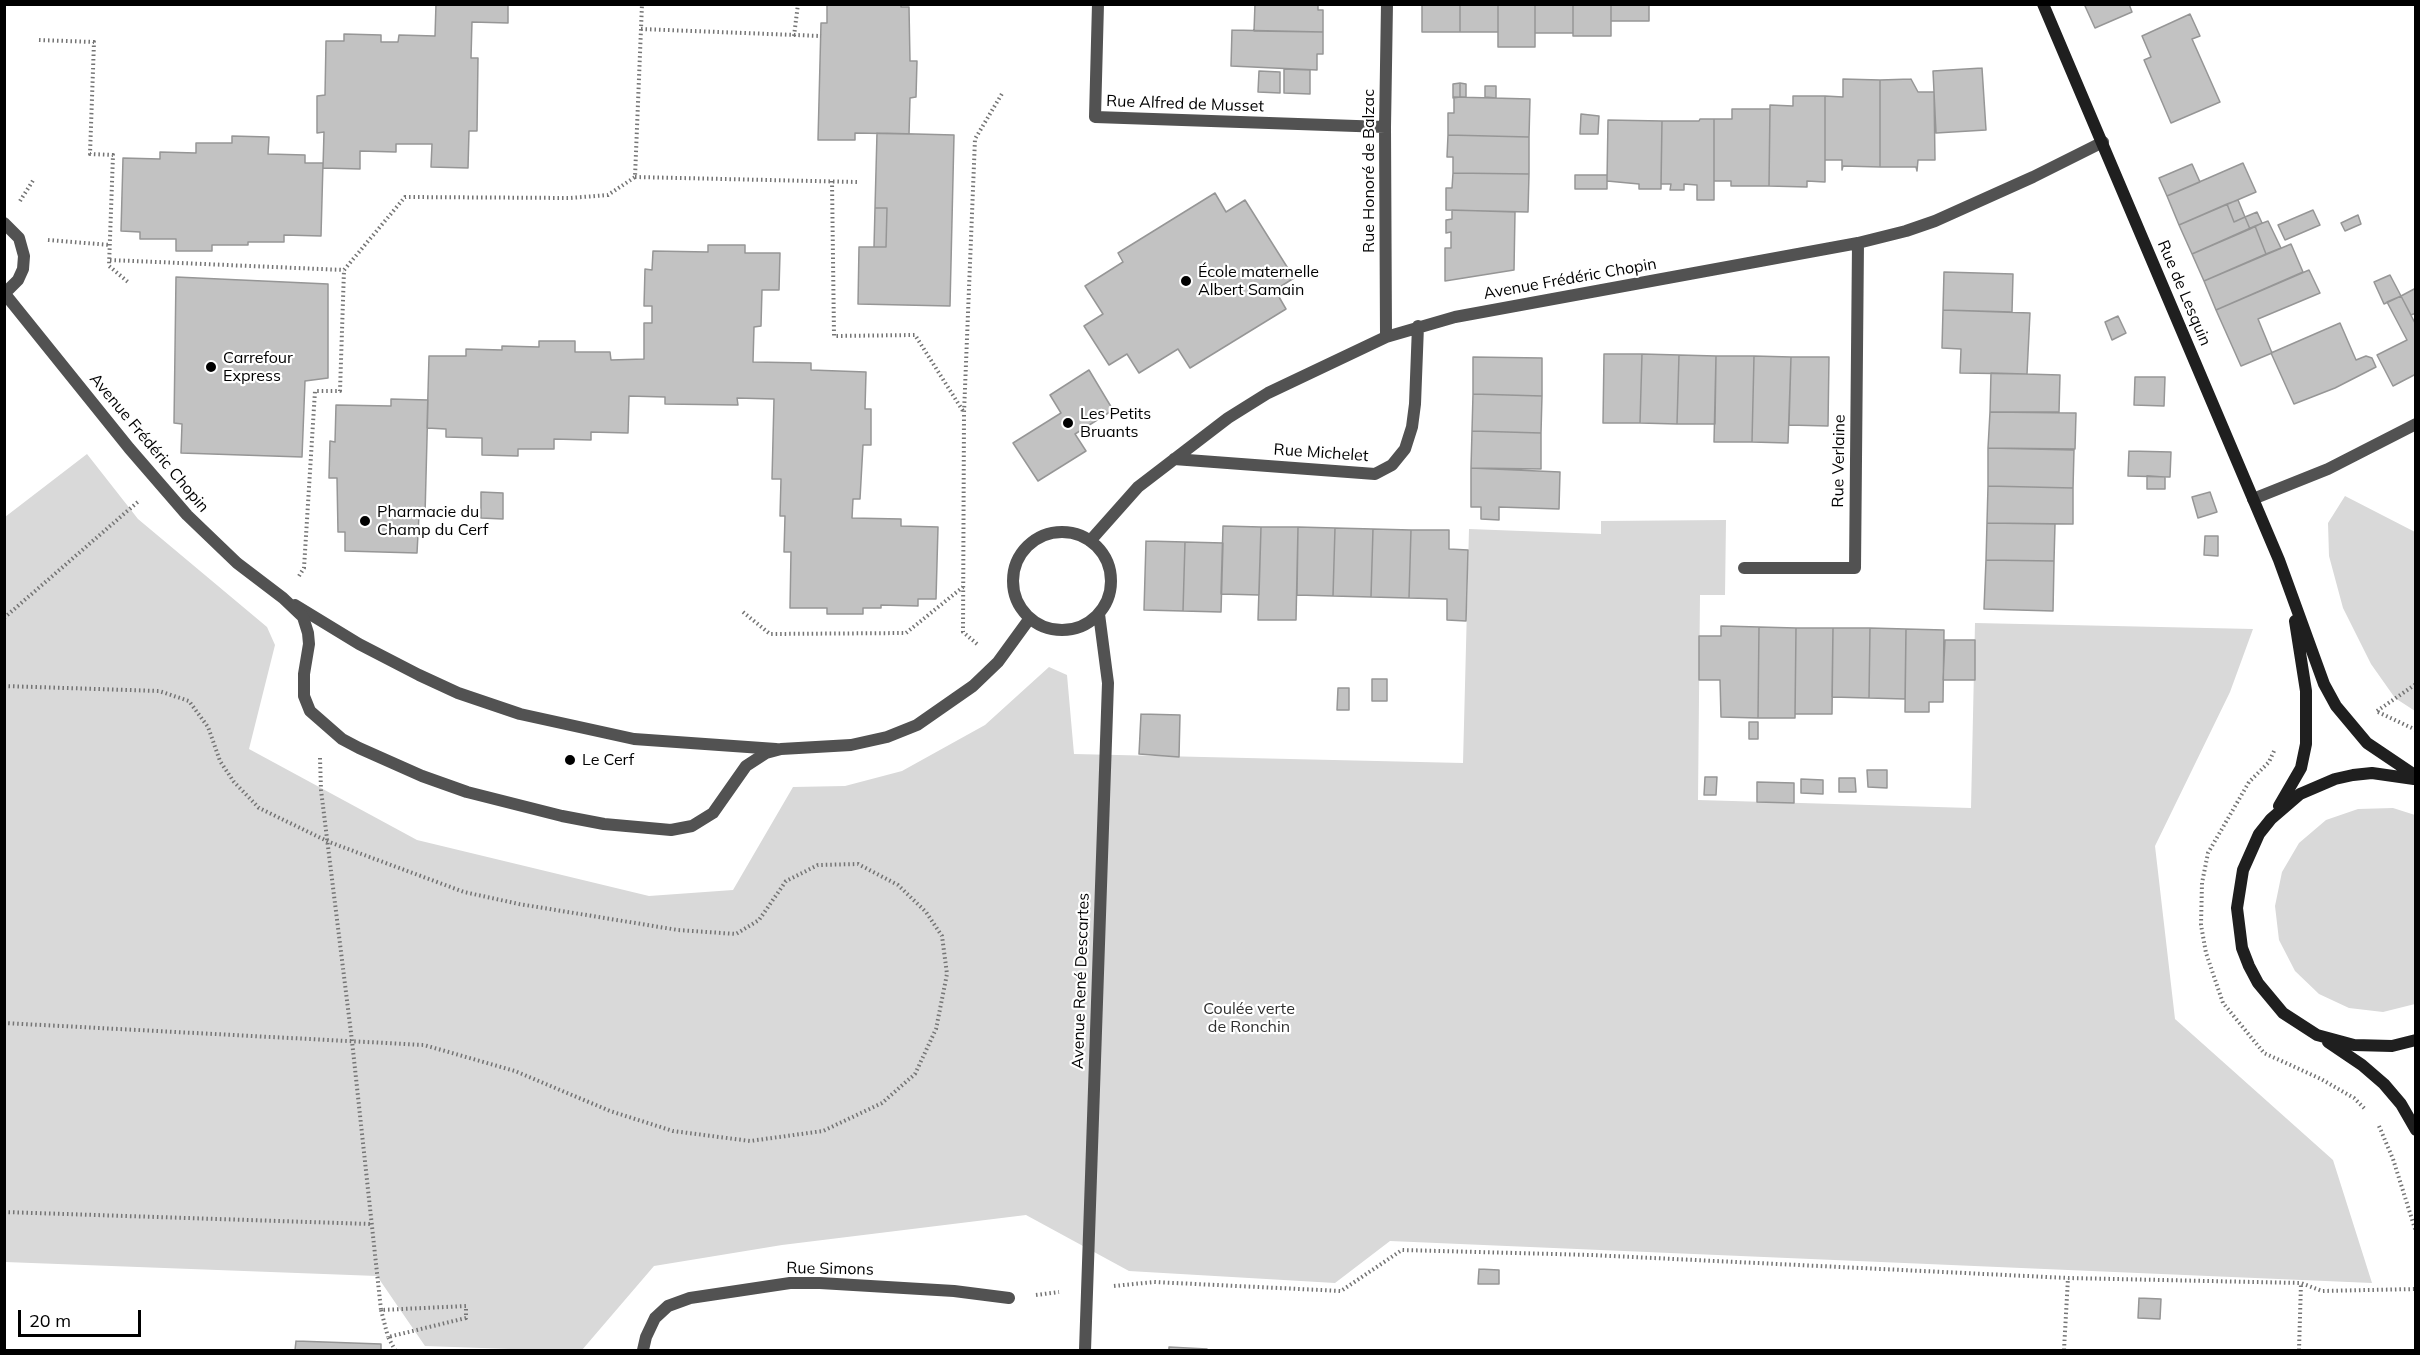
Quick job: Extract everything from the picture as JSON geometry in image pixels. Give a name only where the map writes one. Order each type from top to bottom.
[{"type":"street","name":"Rue Alfred de Musset","points":[[1098,4],[1095,117],[1385,127]]},
{"type":"street","name":"Rue Honoré de Balzac","points":[[1386,337],[1387,4]]},
{"type":"street","name":"Rue de Lesquin","points":[[2043,4],[2279,560],[2324,684],[2350,726],[2367,743],[2415,778]]},
{"type":"street","name":"Avenue Frédéric Chopin","points":[[1090,542],[1138,488],[1228,418],[1268,393],[1386,337],[1455,317],[1858,243],[1906,231],[1935,221],[2033,177],[2103,142]]},
{"type":"street","points":[[4,223],[19,238],[24,256],[18,280],[5,294]]},
{"type":"street","name":"Rue Verlaine","points":[[1744,568],[1855,568],[1858,243]]},
{"type":"street","name":"Avenue Frédéric Chopin","points":[[5,294],[160,486],[214,542],[303,617],[309,633],[304,696],[310,711],[342,739],[467,792],[562,816],[657,830],[683,828],[703,821],[721,802],[746,766],[766,753],[781,749]]},
{"type":"street","name":"Rue Michelet","points":[[1174,459],[1375,474],[1392,465],[1405,448],[1412,427],[1418,326]]},
{"type":"street","points":[[2253,499],[2328,469],[2415,424]]},
{"type":"street","points":[[1059,532],[1076,534],[1090,542],[1102,552],[1111,576],[1108,600],[1099,614],[1088,623],[1065,631],[1050,630],[1030,618],[1019,605],[1013,590],[1013,573],[1023,551],[1035,540],[1059,532]]},
{"type":"street","name":"Rue de Lesquin","points":[[2271,819],[2301,768],[2306,734],[2306,691],[2291,596]]},
{"type":"street","name":"Avenue Frédéric Chopin","points":[[283,598],[390,661],[458,693],[520,714],[587,731],[634,739],[781,749],[851,745],[887,737],[917,725],[959,697],[998,662],[1030,618]]},
{"type":"street","name":"Avenue René Descartes","points":[[1085,1350],[1108,683],[1099,614]]},
{"type":"street","points":[[2415,778],[2372,772],[2335,779],[2300,794],[2271,819],[2250,851],[2238,889],[2237,908],[2242,948],[2258,983],[2270,999],[2283,1013],[2362,1065],[2384,1084],[2401,1104],[2415,1130]]},
{"type":"street","points":[[2317,1035],[2335,1041],[2373,1047],[2415,1040]]},
{"type":"street","name":"Rue Simons","points":[[643,1350],[655,1318],[668,1306],[690,1298],[790,1283],[954,1291],[1009,1298]]},
{"type":"path","points":[[635,177],[642,4]]},
{"type":"path","points":[[794,36],[798,4]]},
{"type":"path","points":[[641,29],[820,36]]},
{"type":"path","points":[[39,40],[93,42],[90,154],[113,155],[109,266],[128,282]]},
{"type":"path","points":[[998,662],[963,632],[964,413],[975,139],[1003,92]]},
{"type":"path","points":[[283,598],[304,568],[315,391],[340,391],[344,270],[405,197],[608,195],[635,177],[857,182]]},
{"type":"path","points":[[832,181],[834,336],[915,335],[964,413]]},
{"type":"path","points":[[19,238],[110,245]]},
{"type":"path","points":[[110,260],[344,270]]},
{"type":"path","points":[[4,618],[129,507],[160,486]]},
{"type":"path","points":[[743,612],[770,634],[906,633],[963,586]]},
{"type":"path","points":[[2350,726],[2377,711],[2415,684]]},
{"type":"path","points":[[4,686],[159,691],[189,701],[208,727],[220,761],[234,782],[258,808],[329,842],[464,892],[519,904],[678,930],[736,934],[759,920],[786,881],[818,865],[858,864],[898,885],[926,912],[942,936],[947,974],[936,1029],[915,1074],[882,1103],[823,1131],[750,1141],[673,1131],[610,1112],[515,1071],[424,1045],[4,1023]]},
{"type":"path","points":[[2377,711],[2415,730]]},
{"type":"path","points":[[319,720],[321,790],[352,1041],[370,1224],[381,1310],[388,1337],[395,1350]]},
{"type":"path","points":[[2306,734],[2282,729],[2269,762],[2249,782],[2233,807],[2208,853],[2202,883],[2200,925],[2206,953],[2223,1003],[2264,1053],[2321,1079],[2354,1098],[2367,1111]]},
{"type":"path","points":[[2375,1118],[2393,1159],[2415,1232]]},
{"type":"path","points":[[4,1212],[370,1224]]},
{"type":"path","points":[[1009,1298],[1154,1282],[1341,1291],[1402,1250],[1591,1255],[2068,1278],[2301,1283],[2322,1291],[2415,1289]]},
{"type":"path","points":[[2064,1350],[2068,1278]]},
{"type":"path","points":[[2300,1350],[2301,1283]]},
{"type":"path","points":[[381,1310],[466,1306],[466,1318],[388,1337]]},
{"type":"green space","name":"Coulée verte de Ronchin","points":[[87,454],[138,519],[267,627],[275,645],[249,749],[417,840],[649,896],[733,890],[793,787],[845,786],[902,771],[985,725],[1049,667],[1067,675],[1074,754],[1463,763],[1469,529],[1601,534],[1601,521],[1726,520],[1725,595],[1700,595],[1698,800],[1971,808],[1975,623],[2253,629],[2230,692],[2155,846],[2175,1019],[2333,1160],[2372,1283],[1390,1241],[1335,1283],[1129,1271],[1026,1215],[782,1245],[654,1266],[582,1350],[539,1350],[425,1346],[377,1276],[5,1262],[5,517]]},
{"type":"green space","points":[[2345,496],[2415,532],[2415,711],[2395,698],[2371,664],[2343,608],[2329,556],[2328,523]]},
{"type":"green space","points":[[2393,808],[2415,815],[2415,1004],[2383,1012],[2349,1008],[2319,994],[2295,971],[2279,940],[2275,906],[2282,872],[2299,843],[2326,820],[2358,809]]},
{"type":"building","points":[[436,4],[508,4],[508,23],[472,22],[471,58],[478,58],[477,131],[469,131],[468,168],[431,167],[432,144],[396,144],[396,152],[360,151],[360,169],[323,168],[324,132],[317,133],[317,96],[325,95],[326,41],[344,41],[344,34],[381,35],[381,42],[398,42],[399,35],[435,36]]},
{"type":"building","points":[[827,4],[901,4],[901,7],[909,7],[910,61],[917,61],[916,97],[910,98],[909,134],[855,133],[855,140],[818,140],[821,23],[827,23]]},
{"type":"building","points":[[1255,4],[1318,4],[1318,10],[1323,10],[1323,32],[1254,31]]},
{"type":"building","points":[[1422,4],[1460,4],[1460,32],[1422,32]]},
{"type":"building","points":[[1460,4],[1498,4],[1498,32],[1460,32]]},
{"type":"building","points":[[1498,4],[1535,4],[1535,47],[1498,47]]},
{"type":"building","points":[[1535,4],[1573,4],[1573,33],[1535,33]]},
{"type":"building","points":[[1573,4],[1611,4],[1611,36],[1573,36]]},
{"type":"building","points":[[1611,4],[1649,4],[1649,21],[1611,21]]},
{"type":"building","points":[[2088,4],[2129,4],[2132,12],[2095,28],[2085,6]]},
{"type":"building","points":[[2190,14],[2200,36],[2192,39],[2220,102],[2171,123],[2144,60],[2151,57],[2142,36]]},
{"type":"building","points":[[1232,30],[1323,32],[1323,54],[1317,54],[1317,70],[1231,66]]},
{"type":"building","points":[[1982,68],[1986,130],[1936,133],[1933,71]]},
{"type":"building","points":[[1284,69],[1310,70],[1310,94],[1284,93]]},
{"type":"building","points":[[1259,71],[1280,72],[1280,93],[1258,92]]},
{"type":"building","points":[[1843,79],[1880,80],[1880,167],[1843,166],[1842,170],[1842,160],[1825,160],[1825,96],[1843,97]]},
{"type":"building","points":[[1911,79],[1918,92],[1934,92],[1935,160],[1918,160],[1917,171],[1916,167],[1880,167],[1880,80]]},
{"type":"building","points":[[1460,83],[1466,84],[1466,97],[1460,97]]},
{"type":"building","points":[[1460,83],[1460,97],[1453,98],[1453,84]]},
{"type":"building","points":[[1485,86],[1496,86],[1496,98],[1485,97]]},
{"type":"building","points":[[1793,96],[1825,96],[1825,182],[1807,181],[1807,187],[1769,186],[1770,105],[1793,106]]},
{"type":"building","points":[[1454,97],[1530,99],[1529,137],[1448,135],[1448,113],[1454,113]]},
{"type":"building","points":[[1732,109],[1770,109],[1769,186],[1731,186],[1731,181],[1714,181],[1714,119],[1732,119]]},
{"type":"building","points":[[1581,114],[1599,116],[1598,134],[1580,134]]},
{"type":"building","points":[[1700,119],[1714,119],[1714,200],[1697,200],[1697,185],[1684,184],[1684,190],[1670,190],[1671,184],[1661,184],[1662,121],[1699,121]]},
{"type":"building","points":[[1608,120],[1662,121],[1661,189],[1639,189],[1639,184],[1607,181]]},
{"type":"building","points":[[877,133],[954,135],[950,306],[858,304],[859,247],[886,247],[887,208],[875,208]]},
{"type":"building","points":[[1448,135],[1529,137],[1529,174],[1453,173],[1453,157],[1447,157]]},
{"type":"building","points":[[232,136],[269,137],[268,154],[305,155],[305,163],[323,163],[321,236],[284,235],[284,242],[212,245],[212,251],[176,251],[176,239],[140,239],[140,232],[121,231],[123,158],[160,159],[160,152],[196,153],[196,143],[232,143]]},
{"type":"building","points":[[2243,163],[2256,192],[2179,225],[2167,196]]},
{"type":"building","points":[[2192,164],[2200,182],[2167,196],[2159,178]]},
{"type":"building","points":[[1453,173],[1529,174],[1528,212],[1446,210],[1446,188],[1452,188]]},
{"type":"building","points":[[1575,175],[1607,175],[1607,189],[1575,189]]},
{"type":"building","points":[[1215,193],[1226,212],[1245,200],[1294,278],[1275,290],[1286,309],[1190,368],[1178,349],[1139,373],[1127,354],[1109,365],[1084,326],[1103,314],[1085,286],[1123,262],[1118,253]]},
{"type":"building","points":[[2238,200],[2245,217],[2234,222],[2227,204]]},
{"type":"building","points":[[2227,204],[2234,222],[2245,217],[2250,229],[2192,254],[2179,225]]},
{"type":"building","points":[[875,208],[887,208],[886,247],[874,247]]},
{"type":"building","points":[[1452,210],[1515,212],[1514,270],[1445,281],[1445,248],[1451,248],[1451,232],[1446,233],[1446,220],[1452,219]]},
{"type":"building","points":[[2313,210],[2320,225],[2285,240],[2278,225]]},
{"type":"building","points":[[2257,212],[2262,223],[2250,229],[2245,217]]},
{"type":"building","points":[[2358,215],[2361,224],[2345,231],[2341,223]]},
{"type":"building","points":[[2268,221],[2281,248],[2266,254],[2255,226]]},
{"type":"building","points":[[2255,226],[2266,254],[2204,281],[2192,254]]},
{"type":"building","points":[[2291,244],[2303,272],[2216,310],[2204,281]]},
{"type":"building","points":[[708,245],[745,245],[745,253],[780,253],[779,290],[762,290],[761,326],[754,327],[753,362],[811,363],[811,370],[866,372],[865,409],[871,409],[871,445],[863,445],[860,499],[853,499],[852,518],[901,519],[901,526],[938,527],[936,599],[918,599],[918,606],[881,605],[881,608],[863,608],[863,614],[827,614],[827,608],[790,608],[791,552],[784,552],[785,516],[780,516],[781,479],[772,479],[774,399],[737,398],[738,405],[665,404],[665,397],[629,396],[628,433],[591,432],[591,440],[554,439],[554,449],[518,449],[518,456],[482,455],[482,438],[446,437],[446,429],[427,428],[429,356],[466,356],[466,349],[502,350],[502,346],[539,347],[539,341],[575,341],[575,352],[610,352],[611,360],[644,359],[644,323],[652,323],[652,306],[644,306],[645,269],[652,270],[653,251],[708,252]]},
{"type":"building","points":[[2309,270],[2320,293],[2258,319],[2272,353],[2241,366],[2216,310]]},
{"type":"building","points":[[1944,272],[2013,274],[2012,312],[1943,310]]},
{"type":"building","points":[[2390,275],[2401,296],[2384,304],[2374,282]]},
{"type":"building","points":[[176,277],[328,284],[328,378],[305,381],[302,457],[181,453],[182,424],[174,423]]},
{"type":"building","points":[[2416,288],[2416,313],[2411,315],[2401,296]]},
{"type":"building","points":[[2401,296],[2416,325],[2416,374],[2393,386],[2377,355],[2407,340],[2387,302]]},
{"type":"building","points":[[1943,310],[2030,313],[2027,374],[1960,373],[1961,349],[1942,348]]},
{"type":"building","points":[[2118,316],[2126,333],[2112,340],[2105,322]]},
{"type":"building","points":[[2340,323],[2356,360],[2366,356],[2372,358],[2376,367],[2335,388],[2294,404],[2271,353]]},
{"type":"building","points":[[1604,354],[1642,354],[1640,423],[1603,423]]},
{"type":"building","points":[[1642,354],[1679,355],[1677,424],[1640,423]]},
{"type":"building","points":[[1679,355],[1716,356],[1715,424],[1677,424]]},
{"type":"building","points":[[1716,356],[1754,356],[1752,442],[1714,442]]},
{"type":"building","points":[[1754,356],[1791,357],[1788,443],[1752,442]]},
{"type":"building","points":[[1473,357],[1542,358],[1542,396],[1473,394]]},
{"type":"building","points":[[1791,357],[1829,357],[1828,426],[1789,425]]},
{"type":"building","name":"Les Petits Bruants","points":[[1089,370],[1113,410],[1075,434],[1086,451],[1038,481],[1013,443],[1061,413],[1050,395]]},
{"type":"building","points":[[1991,373],[2060,375],[2059,412],[1990,412]]},
{"type":"building","points":[[2135,377],[2165,377],[2164,406],[2134,405]]},
{"type":"building","points":[[1473,394],[1542,396],[1541,433],[1472,431]]},
{"type":"building","points":[[391,399],[428,400],[425,515],[419,515],[417,553],[345,551],[345,532],[338,532],[337,478],[329,478],[330,441],[335,442],[336,405],[391,406]]},
{"type":"building","points":[[1990,412],[2076,413],[2075,449],[1988,448]]},
{"type":"building","points":[[1472,431],[1541,433],[1541,469],[1471,468]]},
{"type":"building","points":[[1988,448],[2074,450],[2073,488],[1988,486]]},
{"type":"building","points":[[2129,451],[2171,452],[2170,477],[2128,476]]},
{"type":"building","points":[[1471,468],[1560,472],[1559,509],[1499,507],[1499,520],[1481,519],[1481,507],[1471,507]]},
{"type":"building","points":[[2147,476],[2165,477],[2165,489],[2147,489]]},
{"type":"building","points":[[1988,486],[2073,488],[2073,524],[1987,523]]},
{"type":"building","points":[[481,492],[503,493],[503,519],[481,518]]},
{"type":"building","points":[[2210,492],[2217,512],[2198,518],[2192,497]]},
{"type":"building","points":[[1987,523],[2055,524],[2054,561],[1986,560]]},
{"type":"building","points":[[1223,526],[1261,527],[1259,595],[1221,594]]},
{"type":"building","points":[[1261,527],[1298,527],[1296,620],[1258,620]]},
{"type":"building","points":[[1298,527],[1335,528],[1333,596],[1297,595]]},
{"type":"building","points":[[1335,528],[1373,529],[1371,597],[1333,596]]},
{"type":"building","points":[[1373,529],[1411,530],[1409,598],[1371,597]]},
{"type":"building","points":[[1411,530],[1449,530],[1449,549],[1468,550],[1466,621],[1447,620],[1447,599],[1409,598]]},
{"type":"building","points":[[2205,536],[2218,536],[2218,556],[2204,555]]},
{"type":"building","points":[[1146,541],[1185,542],[1183,611],[1144,610]]},
{"type":"building","points":[[1185,542],[1223,543],[1221,612],[1183,611]]},
{"type":"building","points":[[1986,560],[2054,561],[2053,611],[1984,609]]},
{"type":"building","points":[[1721,626],[1759,627],[1758,718],[1721,717],[1720,680],[1699,680],[1699,636],[1721,636]]},
{"type":"building","points":[[1759,627],[1796,628],[1795,718],[1758,718]]},
{"type":"building","points":[[1796,628],[1833,628],[1832,714],[1795,714]]},
{"type":"building","points":[[1833,628],[1870,628],[1869,698],[1832,697]]},
{"type":"building","points":[[1870,628],[1906,629],[1905,699],[1869,698]]},
{"type":"building","points":[[1906,629],[1944,630],[1943,702],[1929,702],[1929,712],[1905,712]]},
{"type":"building","points":[[1945,640],[1975,640],[1975,680],[1943,680]]},
{"type":"building","points":[[1372,679],[1387,679],[1387,701],[1372,701]]},
{"type":"building","points":[[1338,688],[1349,688],[1349,710],[1337,710]]},
{"type":"building","points":[[1141,714],[1180,715],[1179,757],[1139,754]]},
{"type":"building","points":[[1749,722],[1758,722],[1758,739],[1749,739]]},
{"type":"building","points":[[1867,770],[1887,770],[1887,788],[1868,787]]},
{"type":"building","points":[[1705,777],[1717,777],[1716,795],[1704,795]]},
{"type":"building","points":[[1839,778],[1855,778],[1856,792],[1839,792]]},
{"type":"building","points":[[1801,779],[1823,780],[1823,794],[1801,793]]},
{"type":"building","points":[[1757,782],[1794,783],[1794,803],[1757,802]]},
{"type":"building","points":[[1479,1269],[1499,1270],[1499,1284],[1478,1284]]},
{"type":"building","points":[[2139,1298],[2161,1299],[2160,1319],[2138,1318]]},
{"type":"building","points":[[296,1341],[381,1344],[381,1350],[295,1350]]},
{"type":"building","points":[[1169,1347],[1207,1349],[1207,1350],[1169,1350]]},
{"type":"place","name":"École maternelle Albert Samain","points":[[1186,281]]},
{"type":"place","name":"Carrefour Express","points":[[211,367]]},
{"type":"place","name":"Les Petits Bruants","points":[[1068,423]]},
{"type":"place","name":"Pharmacie du Champ du Cerf","points":[[365,521]]},
{"type":"place","name":"Le Cerf","points":[[570,760]]}]
